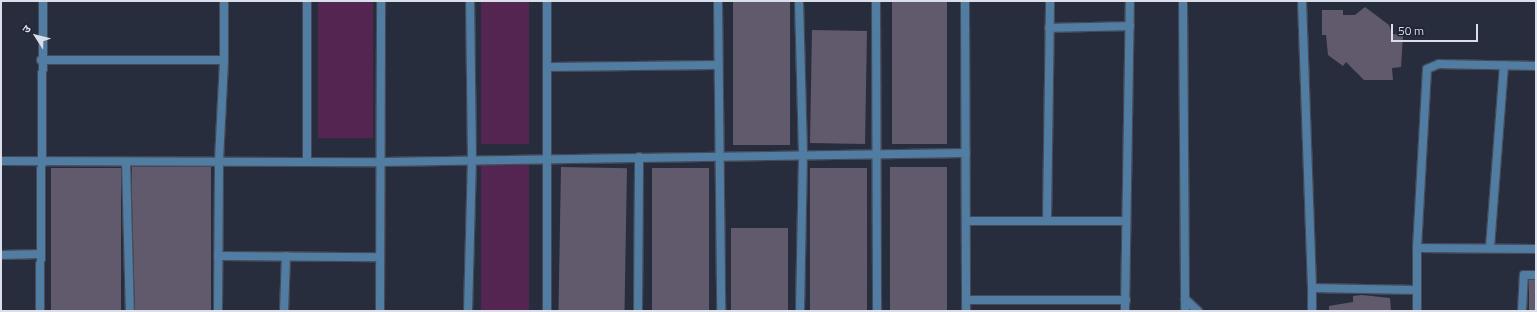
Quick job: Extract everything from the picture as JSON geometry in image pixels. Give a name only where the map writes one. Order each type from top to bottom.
[{"type":"street","points":[[40,311],[40,162],[43,1]]},
{"type":"street","points":[[218,311],[219,160],[224,60],[224,1]]},
{"type":"street","points":[[307,1],[307,162]]},
{"type":"street","points":[[380,311],[381,1]]},
{"type":"street","points":[[468,311],[472,160],[470,1]]},
{"type":"street","points":[[547,1],[549,67],[547,159],[547,311]]},
{"type":"street","points":[[718,1],[717,66],[721,311]]},
{"type":"street","points":[[799,1],[803,155],[800,311]]},
{"type":"street","points":[[876,1],[877,311]]},
{"type":"street","points":[[965,1],[966,311]]},
{"type":"street","points":[[1047,220],[1050,1]]},
{"type":"street","points":[[1125,311],[1130,1]]},
{"type":"street","points":[[1183,1],[1185,311]]},
{"type":"street","points":[[1302,1],[1312,311]]},
{"type":"street","points":[[1049,28],[1130,26]]},
{"type":"street","points":[[42,60],[224,60]]},
{"type":"street","points":[[1417,311],[1417,248],[1427,70],[1439,64],[1536,66]]},
{"type":"street","points":[[549,67],[717,66]]},
{"type":"street","points":[[1490,247],[1504,66]]},
{"type":"street","points":[[1,162],[219,160],[381,162],[966,153]]},
{"type":"street","points":[[638,311],[639,158]]},
{"type":"street","points":[[126,162],[130,311]]},
{"type":"street","points":[[966,221],[1126,221]]},
{"type":"street","points":[[1417,248],[1490,247],[1536,249]]},
{"type":"street","points":[[1,255],[41,254]]},
{"type":"street","points":[[218,256],[380,257]]},
{"type":"street","points":[[284,311],[286,256]]},
{"type":"street","points":[[1522,311],[1524,275],[1536,275]]},
{"type":"street","points":[[1312,288],[1417,290]]},
{"type":"street","points":[[1185,298],[1198,311]]},
{"type":"street","points":[[966,300],[1126,300]]},
{"type":"shaded area","points":[[318,1],[373,1],[373,138],[318,138]]},
{"type":"shaded area","points":[[481,1],[529,1],[529,144],[481,144]]},
{"type":"shaded area","points":[[481,164],[529,164],[529,311],[481,311]]},
{"type":"building","points":[[733,1],[790,1],[790,145],[733,145]]},
{"type":"building","points":[[892,1],[947,1],[947,144],[892,144]]},
{"type":"building","points":[[1365,7],[1389,25],[1392,34],[1403,35],[1401,67],[1392,68],[1393,80],[1364,80],[1346,62],[1343,66],[1328,55],[1326,35],[1322,35],[1322,10],[1343,10],[1343,15],[1355,15]]},
{"type":"building","points":[[812,30],[867,31],[865,144],[810,143]]},
{"type":"building","points":[[132,167],[211,167],[211,311],[132,311]]},
{"type":"building","points":[[561,167],[627,168],[624,311],[558,311]]},
{"type":"building","points":[[890,167],[947,167],[947,311],[890,311]]},
{"type":"building","points":[[51,168],[121,168],[121,311],[51,311]]},
{"type":"building","points":[[652,168],[709,168],[709,311],[652,311]]},
{"type":"building","points":[[810,168],[867,168],[867,311],[810,311]]},
{"type":"building","points":[[731,228],[788,228],[788,311],[731,311]]},
{"type":"building","points":[[1529,280],[1536,280],[1536,311],[1529,311]]},
{"type":"building","points":[[1362,295],[1390,298],[1391,311],[1329,311],[1329,306],[1353,302],[1353,296]]}]
